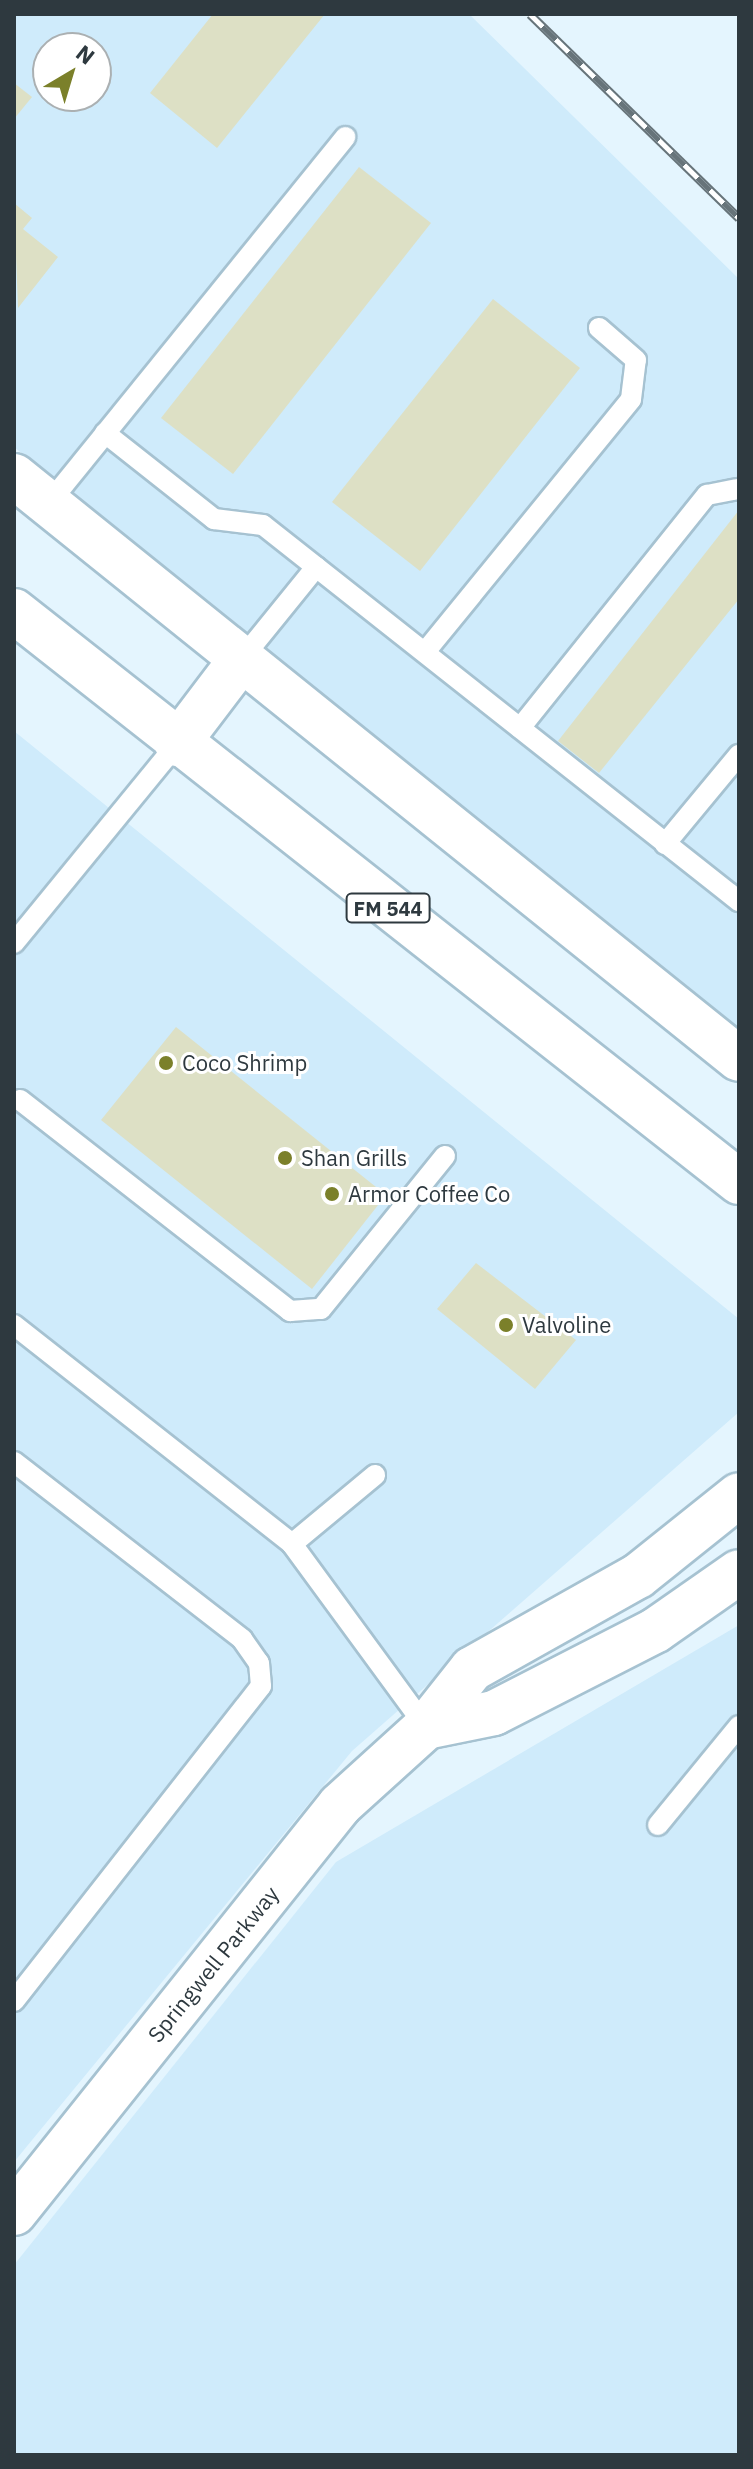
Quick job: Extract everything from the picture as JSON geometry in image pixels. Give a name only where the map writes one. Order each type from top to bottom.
[{"type":"main road","points":[[14,476],[240,661],[739,1059]]},
{"type":"main road","name":"FM 544","points":[[14,611],[177,744],[739,1182]]},
{"type":"main road","points":[[177,744],[240,661]]},
{"type":"main road","name":"Springwell Parkway","points":[[14,2213],[340,1805],[426,1727],[472,1669],[638,1576],[739,1495]]},
{"type":"main road","points":[[426,1727],[494,1713],[656,1630],[739,1572]]},
{"type":"lane","points":[[49,503],[345,137]]},
{"type":"lane","points":[[425,652],[631,399],[636,360],[599,328]]},
{"type":"lane","points":[[105,433],[214,519],[263,525],[739,901]]},
{"type":"lane","points":[[520,728],[707,495],[739,489]]},
{"type":"lane","points":[[240,661],[316,567]]},
{"type":"lane","points":[[14,943],[177,744]]},
{"type":"lane","points":[[665,844],[739,755]]},
{"type":"lane","points":[[20,1100],[290,1311],[321,1309],[445,1156]]},
{"type":"lane","points":[[14,1325],[292,1544],[426,1727]]},
{"type":"lane","points":[[14,1462],[242,1639],[259,1663],[261,1686],[14,2001]]},
{"type":"lane","points":[[292,1544],[375,1475]]},
{"type":"lane","points":[[658,1825],[736,1737]]},
{"type":"shaded area","points":[[14,14],[469,14],[739,279],[739,1028],[14,447]]},
{"type":"shaded area","points":[[14,731],[739,1319],[739,1412],[352,1751],[14,2162]]},
{"type":"shaded area","points":[[739,1625],[739,2455],[14,2455],[14,2265],[336,1862]]},
{"type":"building","points":[[213,14],[325,14],[217,148],[150,93]]},
{"type":"building","points":[[14,83],[32,97],[14,119]]},
{"type":"building","points":[[359,167],[431,223],[233,474],[161,418]]},
{"type":"building","points":[[14,203],[32,218],[23,229],[58,257],[18,308]]},
{"type":"building","points":[[493,299],[580,368],[420,571],[332,502]]},
{"type":"building","points":[[739,510],[739,599],[599,773],[558,741]]},
{"type":"building","points":[[176,1027],[386,1195],[312,1289],[101,1120]]},
{"type":"building","name":"Valvoline","points":[[476,1263],[576,1340],[535,1389],[437,1309]]},
{"type":"railway","points":[[530,14],[739,218]]},
{"type":"place","name":"Coco Shrimp","points":[[166,1063]]},
{"type":"place","name":"Shan Grills","points":[[285,1158]]},
{"type":"place","name":"Armor Coffee Co","points":[[332,1194]]},
{"type":"place","name":"Valvoline","points":[[506,1325]]}]
